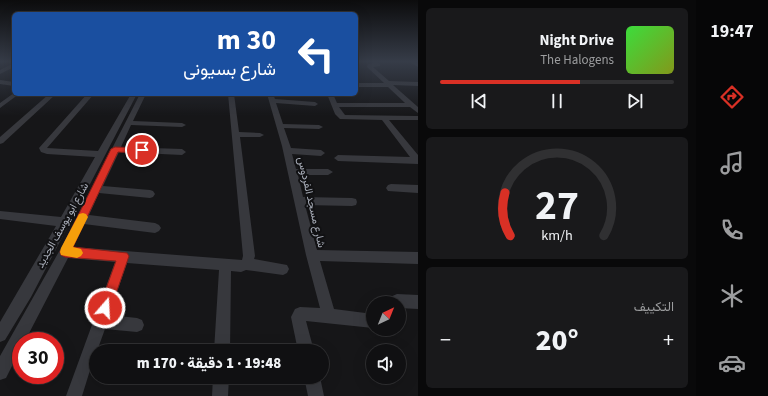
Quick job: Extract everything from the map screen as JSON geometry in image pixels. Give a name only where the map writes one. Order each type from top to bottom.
[{"type":"street","points":[[383,79],[418,111]]},
{"type":"street","points":[[0,82],[12,84]]},
{"type":"street","points":[[358,85],[418,84]]},
{"type":"street","points":[[0,106],[13,96]]},
{"type":"street","points":[[0,141],[51,96]]},
{"type":"street","points":[[89,96],[43,148],[47,151],[101,154]]},
{"type":"street","points":[[231,96],[249,256],[246,264]]},
{"type":"street","points":[[331,96],[339,114],[346,117],[418,118]]},
{"type":"street","name":"شارع ابو يوسف الجديد","points":[[0,335],[101,154],[137,97]]},
{"type":"street","name":"شارع ابو يوسف الجديد","points":[[0,372],[82,219],[128,123],[137,97]]},
{"type":"street","points":[[272,98],[315,104]]},
{"type":"street","name":"شارع مسجد الفردوس","points":[[272,98],[288,151],[312,255],[327,309],[323,315]]},
{"type":"street","points":[[335,105],[411,105]]},
{"type":"street","points":[[384,118],[418,160]]},
{"type":"street","points":[[128,123],[182,125]]},
{"type":"street","points":[[280,126],[319,127]]},
{"type":"street","points":[[236,134],[260,135]]},
{"type":"street","points":[[115,149],[182,152]]},
{"type":"street","points":[[288,151],[321,153]]},
{"type":"street","points":[[338,158],[418,160]]},
{"type":"street","points":[[292,172],[328,172]]},
{"type":"street","points":[[391,188],[418,189]]},
{"type":"street","points":[[96,189],[150,194]]},
{"type":"street","points":[[299,201],[352,202]]},
{"type":"street","points":[[0,215],[64,222]]},
{"type":"street","points":[[82,219],[155,228]]},
{"type":"street","points":[[65,252],[241,266],[246,264],[283,269]]},
{"type":"street","points":[[312,255],[418,258]]},
{"type":"street","points":[[74,396],[123,256]]},
{"type":"street","points":[[222,344],[225,264]]},
{"type":"street","points":[[406,301],[418,302]]},
{"type":"street","points":[[304,344],[298,317],[300,314],[366,320]]},
{"type":"street","points":[[100,321],[137,325]]},
{"type":"street","points":[[220,396],[221,384]]},
{"type":"street","points":[[313,384],[316,396]]},
{"type":"slow traffic","points":[[77,253],[65,252],[83,217]]},
{"type":"route","points":[[105,308],[123,256],[65,252],[115,149],[142,150]]}]
